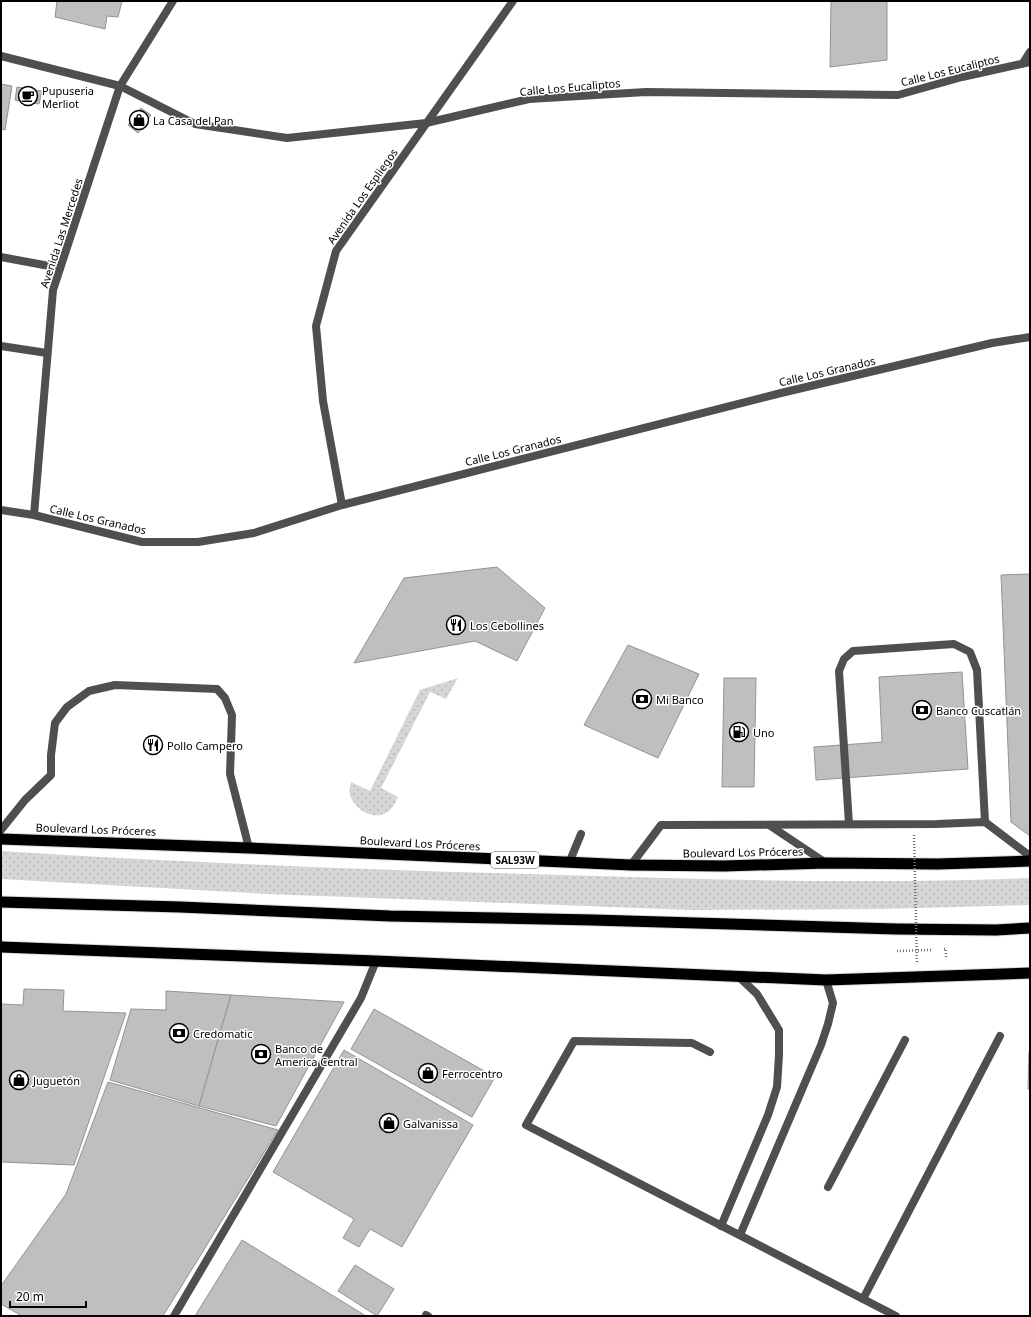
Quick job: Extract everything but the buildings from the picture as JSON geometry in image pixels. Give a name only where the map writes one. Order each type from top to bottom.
[{"type":"highway","name":"Boulevard Los Próceres","points":[[1,838],[631,865],[724,866],[826,863],[938,864],[1030,861]]},
{"type":"highway","points":[[1,902],[180,907],[390,916],[593,920],[896,929],[996,930],[1030,928]]},
{"type":"highway","points":[[1,947],[826,980],[1030,973]]},
{"type":"street","name":"Avenida Las Mercedes","points":[[34,515],[53,290],[120,86],[173,1]]},
{"type":"street","name":"Avenida Los Espliegos","points":[[342,505],[323,401],[316,326],[336,251],[513,1]]},
{"type":"street","points":[[1026,63],[1030,52]]},
{"type":"street","name":"Calle Los Eucaliptos","points":[[1,56],[120,86],[195,124],[287,138],[426,123],[529,99],[646,92],[898,95],[962,77],[1026,63]]},
{"type":"street","points":[[1,257],[60,268]]},
{"type":"street","name":"Calle Los Granados","points":[[1,510],[34,515],[142,542],[198,542],[254,533],[342,505],[781,392],[992,343],[1030,337]]},
{"type":"street","points":[[1,346],[47,353]]},
{"type":"street","points":[[849,824],[839,671],[844,659],[853,651],[954,644],[970,652],[977,670],[985,822]]},
{"type":"street","points":[[1,830],[25,800],[51,775],[51,755],[55,723],[67,707],[89,691],[115,685],[217,689],[225,698],[232,715],[230,774],[249,848]]},
{"type":"street","points":[[631,865],[661,825],[937,824],[985,822],[1030,856]]},
{"type":"street","points":[[769,825],[826,863]]},
{"type":"street","points":[[569,863],[581,834]]},
{"type":"street","points":[[174,1316],[361,998],[376,961]]},
{"type":"street","points":[[721,1226],[768,1115],[777,1087],[779,1030],[757,994],[739,977]]},
{"type":"street","points":[[740,1235],[822,1045],[833,1003],[826,980]]},
{"type":"street","points":[[863,1299],[1000,1036]]},
{"type":"street","points":[[710,1052],[692,1044],[574,1040],[526,1125],[896,1316]]},
{"type":"street","points":[[828,1187],[905,1040]]},
{"type":"path","points":[[914,835],[917,963],[924,963]]},
{"type":"path","points":[[896,929],[898,978]]},
{"type":"path","points":[[939,950],[946,949],[946,962]]},
{"type":"path","points":[[897,951],[932,950]]},
{"type":"shaded area","points":[[458,678],[446,699],[430,692],[381,788],[398,797],[393,807],[386,813],[380,815],[368,814],[362,810],[353,801],[350,795],[351,782],[370,791],[420,690]]},
{"type":"shaded area","points":[[1,851],[282,866],[681,878],[797,881],[914,881],[1030,878],[1030,905],[884,909],[690,910],[268,894],[1,879]]},
{"type":"place","name":"Pupuseria Merliot","points":[[28,96]]},
{"type":"place","name":"La Casa del Pan","points":[[139,120]]},
{"type":"place","name":"Los Cebollines","points":[[456,625]]},
{"type":"place","name":"Mi Banco","points":[[642,699]]},
{"type":"place","name":"Banco Cuscatlán","points":[[922,710]]},
{"type":"place","name":"Uno","points":[[739,732]]},
{"type":"place","name":"Pollo Campero","points":[[153,745]]},
{"type":"place","name":"Credomatic","points":[[179,1033]]},
{"type":"place","name":"Banco de America Central","points":[[261,1054]]},
{"type":"place","name":"Ferrocentro","points":[[428,1073]]},
{"type":"place","name":"Juguetón","points":[[19,1080]]},
{"type":"place","name":"Galvanissa","points":[[389,1123]]}]
